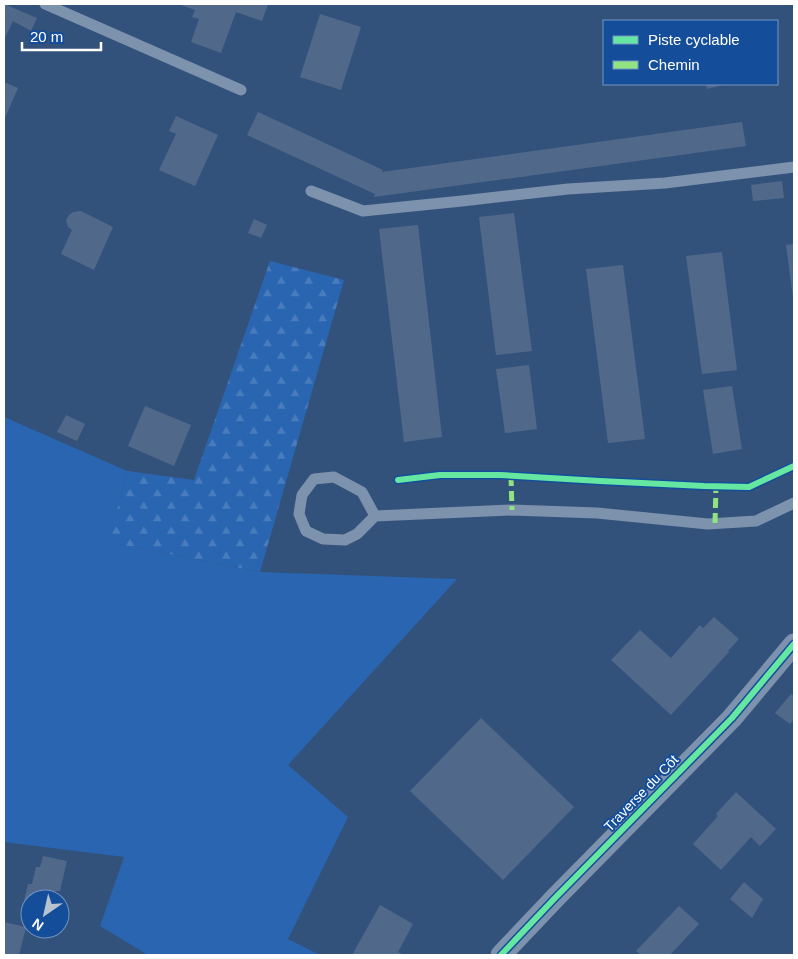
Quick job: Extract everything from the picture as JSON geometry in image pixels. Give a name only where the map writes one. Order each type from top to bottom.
[{"type":"street","name":"Traverse du Côt","points":[[501,955],[732,718],[794,644]]},
{"type":"lane","points":[[44,4],[241,90]]},
{"type":"lane","points":[[311,191],[363,211],[568,188],[665,183],[794,166]]},
{"type":"lane","points":[[375,516],[362,492],[334,477],[314,479],[302,495],[299,514],[306,531],[323,539],[344,540],[357,534],[375,516],[512,510],[596,513],[708,524],[756,521],[794,503]]},
{"type":"green space","points":[[270,261],[344,280],[260,572],[109,542],[127,471],[194,480]]},
{"type":"green space","points":[[4,417],[127,471],[110,542],[260,572],[457,579],[288,765],[348,817],[288,939],[320,955],[148,955],[100,926],[124,857],[4,842]]},
{"type":"building","points":[[4,4],[37,18],[31,31],[13,21],[4,40]]},
{"type":"building","points":[[178,4],[268,4],[262,21],[236,12],[221,53],[191,42],[199,19],[192,17],[195,10]]},
{"type":"building","points":[[320,14],[361,27],[341,90],[300,77]]},
{"type":"building","points":[[4,82],[18,88],[4,120]]},
{"type":"building","points":[[706,85],[723,85],[707,89]]},
{"type":"building","points":[[258,112],[383,170],[382,172],[742,122],[746,146],[374,197],[375,194],[247,135]]},
{"type":"building","points":[[176,116],[218,135],[195,186],[159,170],[176,134],[169,131]]},
{"type":"building","points":[[782,181],[784,198],[753,201],[751,185]]},
{"type":"building","points":[[81,211],[113,227],[94,270],[61,254],[72,230],[68,227],[66,220],[73,212]]},
{"type":"building","points":[[514,213],[532,351],[496,355],[479,217]]},
{"type":"building","points":[[254,219],[267,225],[261,238],[248,233]]},
{"type":"building","points":[[418,225],[442,437],[404,442],[379,229]]},
{"type":"building","points":[[794,244],[794,298],[793,298],[786,245]]},
{"type":"building","points":[[722,252],[737,370],[702,374],[686,256]]},
{"type":"building","points":[[623,265],[645,439],[608,443],[586,269]]},
{"type":"building","points":[[529,365],[537,429],[505,433],[496,369]]},
{"type":"building","points":[[732,386],[742,449],[713,454],[703,390]]},
{"type":"building","points":[[145,406],[191,425],[174,466],[128,446]]},
{"type":"building","points":[[66,415],[85,424],[77,441],[57,432]]},
{"type":"building","points":[[714,617],[739,639],[671,715],[611,660],[640,630],[671,658],[700,625],[703,628]]},
{"type":"building","points":[[791,694],[794,696],[794,719],[790,724],[775,713]]},
{"type":"building","points":[[481,718],[574,807],[503,880],[410,791]]},
{"type":"building","points":[[736,792],[776,829],[760,846],[751,837],[721,870],[693,844]]},
{"type":"building","points":[[43,856],[67,861],[60,889],[27,889],[28,884],[32,884],[36,867],[40,867]]},
{"type":"building","points":[[744,882],[763,899],[752,918],[730,899]]},
{"type":"building","points":[[380,905],[413,924],[398,952],[404,955],[352,955]]},
{"type":"building","points":[[679,906],[699,924],[670,955],[641,955],[636,951]]},
{"type":"building","points":[[4,922],[20,926],[20,939],[23,939],[19,955],[4,955]]},
{"type":"marked path","points":[[511,476],[512,510]]},
{"type":"marked path","points":[[715,523],[716,486]]},
{"type":"cycle path","points":[[398,480],[440,475],[500,475],[749,487],[794,466]]},
{"type":"cycle path","points":[[501,955],[732,718],[794,644]]}]
